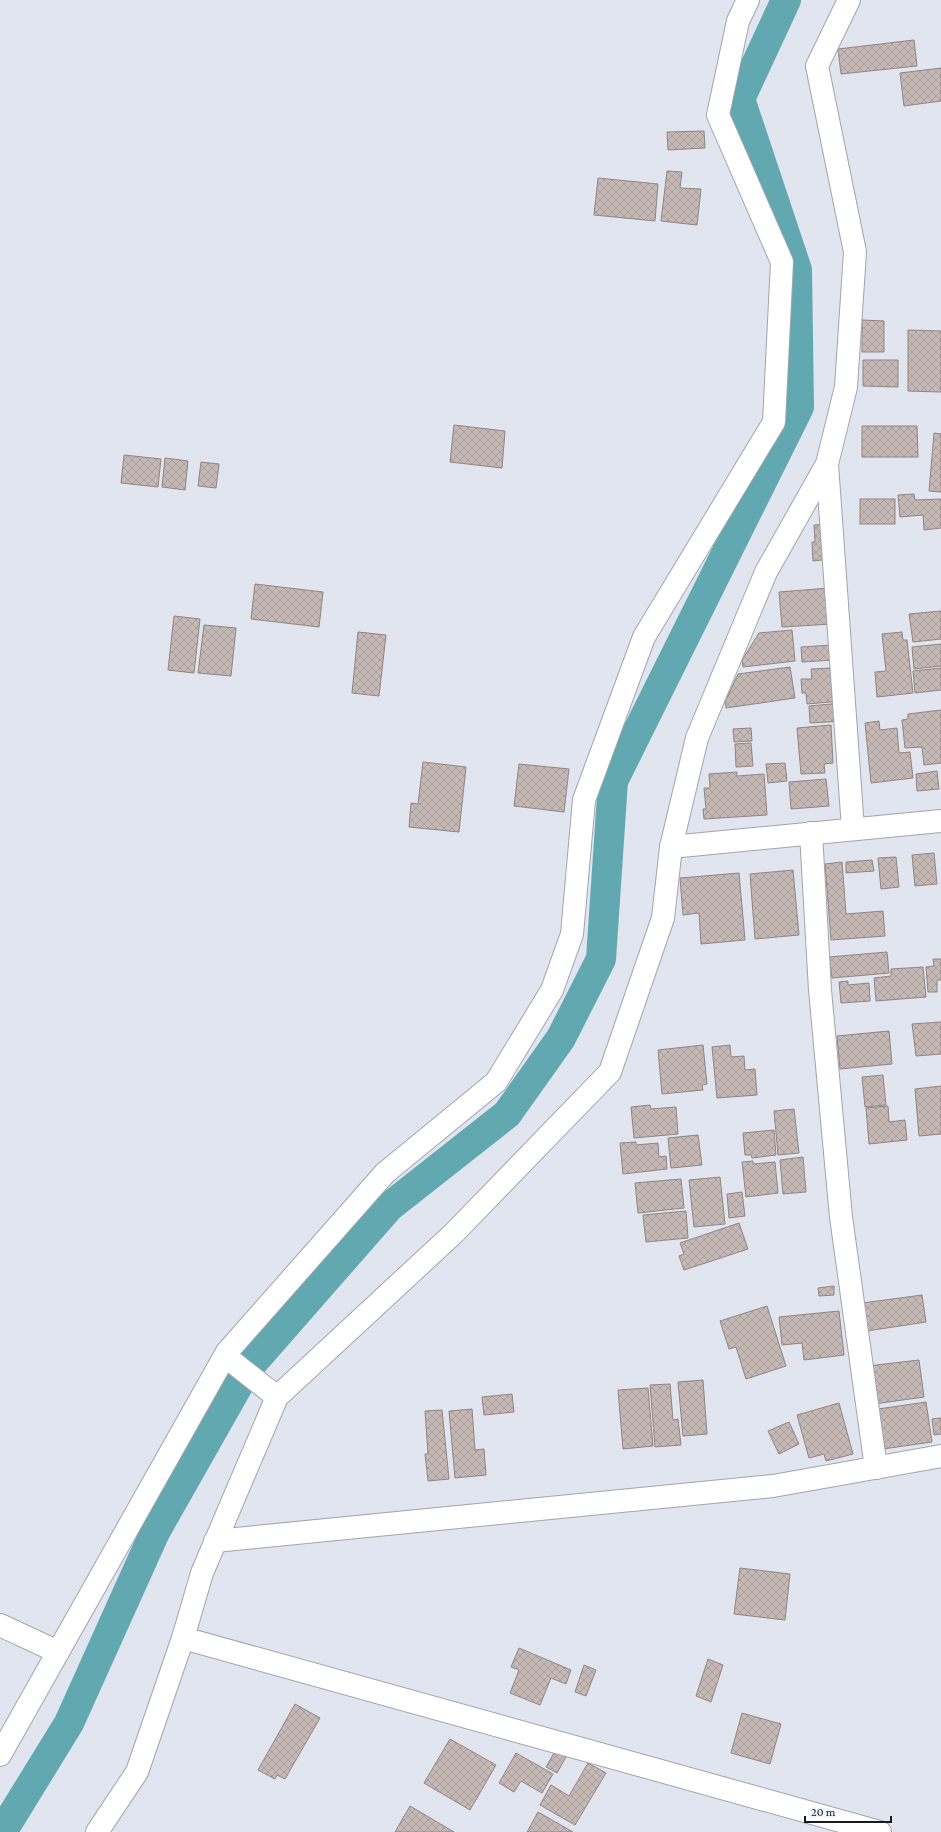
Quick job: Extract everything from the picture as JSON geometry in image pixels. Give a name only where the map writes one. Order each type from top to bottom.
[{"type":"street","points":[[0,1755],[225,1356],[385,1173],[496,1082],[552,990],[572,934],[584,800],[644,637],[774,422],[782,262],[718,115],[738,21],[748,0]]},
{"type":"street","points":[[97,1832],[137,1772],[183,1638],[202,1573],[277,1397],[454,1233],[610,1072],[663,918],[672,847],[697,738],[766,572],[827,464],[846,387],[855,252],[817,66],[850,0]]},
{"type":"street","points":[[827,464],[853,829]]},
{"type":"street","points":[[672,847],[941,821]]},
{"type":"street","points":[[812,833],[820,990],[841,1217],[876,1468]]},
{"type":"street","points":[[225,1356],[277,1397]]},
{"type":"street","points":[[215,1541],[773,1486],[941,1456]]},
{"type":"street","points":[[0,1625],[58,1652]]},
{"type":"street","points":[[183,1638],[880,1832]]},
{"type":"building","points":[[914,40],[917,66],[841,74],[838,49]]},
{"type":"building","points":[[941,68],[941,101],[904,106],[900,73]]},
{"type":"building","points":[[704,131],[705,148],[668,150],[667,132]]},
{"type":"building","points":[[667,171],[682,172],[680,188],[701,189],[697,225],[661,221]]},
{"type":"building","points":[[598,178],[658,184],[655,221],[594,215]]},
{"type":"building","points":[[862,320],[884,321],[884,352],[862,352]]},
{"type":"building","points":[[908,330],[941,331],[941,392],[908,391]]},
{"type":"building","points":[[863,360],[898,360],[898,387],[863,386]]},
{"type":"building","points":[[454,425],[505,431],[502,468],[450,462]]},
{"type":"building","points":[[862,426],[917,426],[918,457],[862,457]]},
{"type":"building","points":[[934,433],[941,434],[941,492],[929,491]]},
{"type":"building","points":[[124,455],[161,459],[158,487],[121,483]]},
{"type":"building","points":[[165,458],[188,461],[185,490],[162,487]]},
{"type":"building","points":[[201,462],[219,464],[216,488],[198,486]]},
{"type":"building","points":[[914,494],[915,500],[941,499],[941,528],[924,530],[923,515],[900,517],[898,495]]},
{"type":"building","points":[[860,499],[895,499],[895,524],[860,524]]},
{"type":"building","points":[[827,524],[830,559],[813,561],[812,542],[815,542],[814,525]]},
{"type":"building","points":[[255,584],[323,592],[319,627],[251,619]]},
{"type":"building","points":[[829,588],[832,624],[782,627],[779,592]]},
{"type":"building","points":[[941,611],[941,639],[913,642],[909,614]]},
{"type":"building","points":[[174,616],[200,619],[194,673],[168,670]]},
{"type":"building","points":[[204,625],[236,628],[231,676],[198,673]]},
{"type":"building","points":[[792,630],[795,661],[743,667],[742,660],[759,633]]},
{"type":"building","points":[[358,632],[386,635],[379,696],[352,693]]},
{"type":"building","points":[[902,632],[903,640],[907,640],[913,693],[877,697],[875,672],[886,671],[882,634]]},
{"type":"building","points":[[941,644],[941,666],[914,669],[912,647]]},
{"type":"building","points":[[833,645],[834,660],[802,662],[801,647]]},
{"type":"building","points":[[790,667],[795,698],[726,708],[725,702],[738,674]]},
{"type":"building","points":[[831,668],[841,701],[807,704],[806,693],[802,693],[801,679],[812,679],[811,669]]},
{"type":"building","points":[[941,668],[941,690],[915,693],[913,671]]},
{"type":"building","points":[[842,703],[843,721],[810,723],[809,706]]},
{"type":"building","points":[[941,710],[941,763],[924,765],[922,747],[905,748],[902,720],[908,719],[908,714]]},
{"type":"building","points":[[879,721],[880,730],[897,728],[899,753],[910,752],[913,778],[871,783],[865,723]]},
{"type":"building","points":[[831,725],[833,763],[824,764],[825,773],[801,774],[797,728]]},
{"type":"building","points":[[751,728],[752,741],[734,742],[733,729]]},
{"type":"building","points":[[751,743],[753,766],[736,767],[735,744]]},
{"type":"building","points":[[423,762],[466,767],[459,832],[409,827],[411,803],[418,804]]},
{"type":"building","points":[[785,763],[787,781],[768,783],[766,764]]},
{"type":"building","points":[[519,764],[569,769],[564,812],[514,806]]},
{"type":"building","points":[[937,771],[939,789],[917,791],[916,774]]},
{"type":"building","points":[[737,772],[737,776],[764,774],[767,815],[704,819],[703,809],[706,809],[704,788],[710,788],[709,774]]},
{"type":"building","points":[[826,779],[829,806],[791,809],[789,782]]},
{"type":"building","points":[[934,853],[937,884],[915,886],[912,855]]},
{"type":"building","points":[[896,857],[899,887],[881,889],[878,858]]},
{"type":"building","points":[[872,860],[874,871],[846,873],[846,862]]},
{"type":"building","points":[[842,862],[846,914],[883,911],[885,936],[831,940],[825,864]]},
{"type":"building","points":[[793,870],[799,935],[755,939],[750,874]]},
{"type":"building","points":[[739,873],[745,940],[701,944],[699,913],[683,915],[680,878]]},
{"type":"building","points":[[887,952],[889,973],[832,978],[829,957]]},
{"type":"building","points":[[933,959],[941,959],[941,980],[937,980],[937,992],[928,992],[926,967],[934,966]]},
{"type":"building","points":[[923,967],[926,997],[876,1001],[874,978],[891,976],[891,969]]},
{"type":"building","points":[[848,981],[848,985],[869,983],[870,1001],[841,1003],[839,982]]},
{"type":"building","points":[[941,1022],[941,1054],[916,1056],[912,1024]]},
{"type":"building","points":[[889,1031],[892,1064],[840,1069],[837,1036]]},
{"type":"building","points":[[703,1045],[707,1084],[702,1085],[703,1090],[662,1094],[658,1050]]},
{"type":"building","points":[[730,1045],[731,1057],[744,1056],[745,1070],[755,1069],[757,1095],[717,1098],[712,1047]]},
{"type":"building","points":[[883,1075],[886,1105],[865,1107],[862,1077]]},
{"type":"building","points":[[941,1086],[941,1134],[919,1136],[915,1089]]},
{"type":"building","points":[[650,1105],[651,1109],[676,1107],[678,1134],[634,1138],[631,1107]]},
{"type":"building","points":[[888,1106],[889,1122],[905,1120],[907,1140],[869,1144],[866,1108]]},
{"type":"building","points":[[794,1109],[799,1153],[778,1155],[774,1111]]},
{"type":"building","points":[[774,1130],[776,1155],[752,1158],[751,1155],[745,1155],[743,1133]]},
{"type":"building","points":[[698,1135],[702,1165],[671,1168],[668,1138]]},
{"type":"building","points":[[636,1142],[636,1145],[658,1143],[659,1157],[666,1156],[667,1169],[623,1174],[620,1143]]},
{"type":"building","points":[[803,1157],[806,1192],[783,1194],[780,1160]]},
{"type":"building","points":[[753,1161],[753,1164],[775,1162],[778,1193],[746,1197],[742,1162]]},
{"type":"building","points":[[720,1177],[725,1224],[694,1227],[689,1180]]},
{"type":"building","points":[[681,1179],[684,1208],[638,1213],[635,1183]]},
{"type":"building","points":[[742,1192],[745,1216],[729,1218],[727,1194]]},
{"type":"building","points":[[686,1211],[688,1238],[646,1242],[643,1215]]},
{"type":"building","points":[[739,1223],[748,1249],[684,1270],[679,1256],[684,1254],[680,1243]]},
{"type":"building","points":[[834,1286],[834,1295],[819,1296],[818,1288]]},
{"type":"building","points":[[922,1295],[926,1322],[867,1331],[863,1303]]},
{"type":"building","points":[[767,1306],[786,1366],[746,1379],[736,1347],[729,1349],[720,1321]]},
{"type":"building","points":[[839,1311],[844,1355],[804,1360],[802,1343],[782,1345],[779,1317]]},
{"type":"building","points":[[919,1360],[924,1397],[874,1404],[868,1366]]},
{"type":"building","points":[[703,1380],[707,1434],[683,1436],[678,1382]]},
{"type":"building","points":[[670,1384],[673,1420],[678,1419],[681,1445],[655,1447],[650,1385]]},
{"type":"building","points":[[648,1388],[653,1446],[623,1449],[618,1390]]},
{"type":"building","points":[[512,1394],[514,1412],[484,1415],[482,1397]]},
{"type":"building","points":[[926,1402],[932,1442],[883,1449],[878,1409]]},
{"type":"building","points":[[839,1403],[853,1454],[826,1461],[824,1454],[809,1458],[797,1415]]},
{"type":"building","points":[[472,1409],[475,1450],[484,1449],[486,1475],[455,1478],[449,1411]]},
{"type":"building","points":[[442,1410],[449,1479],[428,1481],[425,1454],[428,1454],[425,1411]]},
{"type":"building","points":[[941,1418],[941,1434],[934,1435],[932,1419]]},
{"type":"building","points":[[789,1422],[799,1444],[779,1454],[768,1431]]},
{"type":"building","points":[[740,1568],[790,1574],[785,1620],[734,1614]]},
{"type":"building","points":[[519,1648],[571,1670],[566,1684],[551,1678],[540,1705],[510,1693],[519,1670],[511,1667]]},
{"type":"building","points":[[708,1659],[723,1665],[711,1702],[696,1696]]},
{"type":"building","points":[[584,1665],[596,1670],[586,1696],[575,1692]]},
{"type":"building","points":[[295,1704],[320,1718],[285,1779],[277,1775],[275,1779],[258,1770]]},
{"type":"building","points":[[742,1713],[781,1724],[770,1764],[731,1753]]},
{"type":"building","points":[[450,1739],[496,1765],[470,1810],[424,1783]]},
{"type":"building","points":[[555,1751],[566,1757],[557,1773],[546,1767]]},
{"type":"building","points":[[516,1753],[553,1774],[542,1793],[521,1781],[514,1792],[499,1783]]},
{"type":"building","points":[[588,1763],[606,1773],[575,1825],[540,1805],[551,1785],[569,1796]]},
{"type":"building","points":[[410,1806],[454,1832],[395,1832]]},
{"type":"building","points":[[538,1812],[573,1832],[527,1832]]},
{"type":"waterway","points":[[2,1832],[69,1723],[155,1532],[248,1368],[389,1207],[507,1114],[561,1038],[601,959],[613,781],[799,407],[797,270],[740,99],[786,0]]}]
